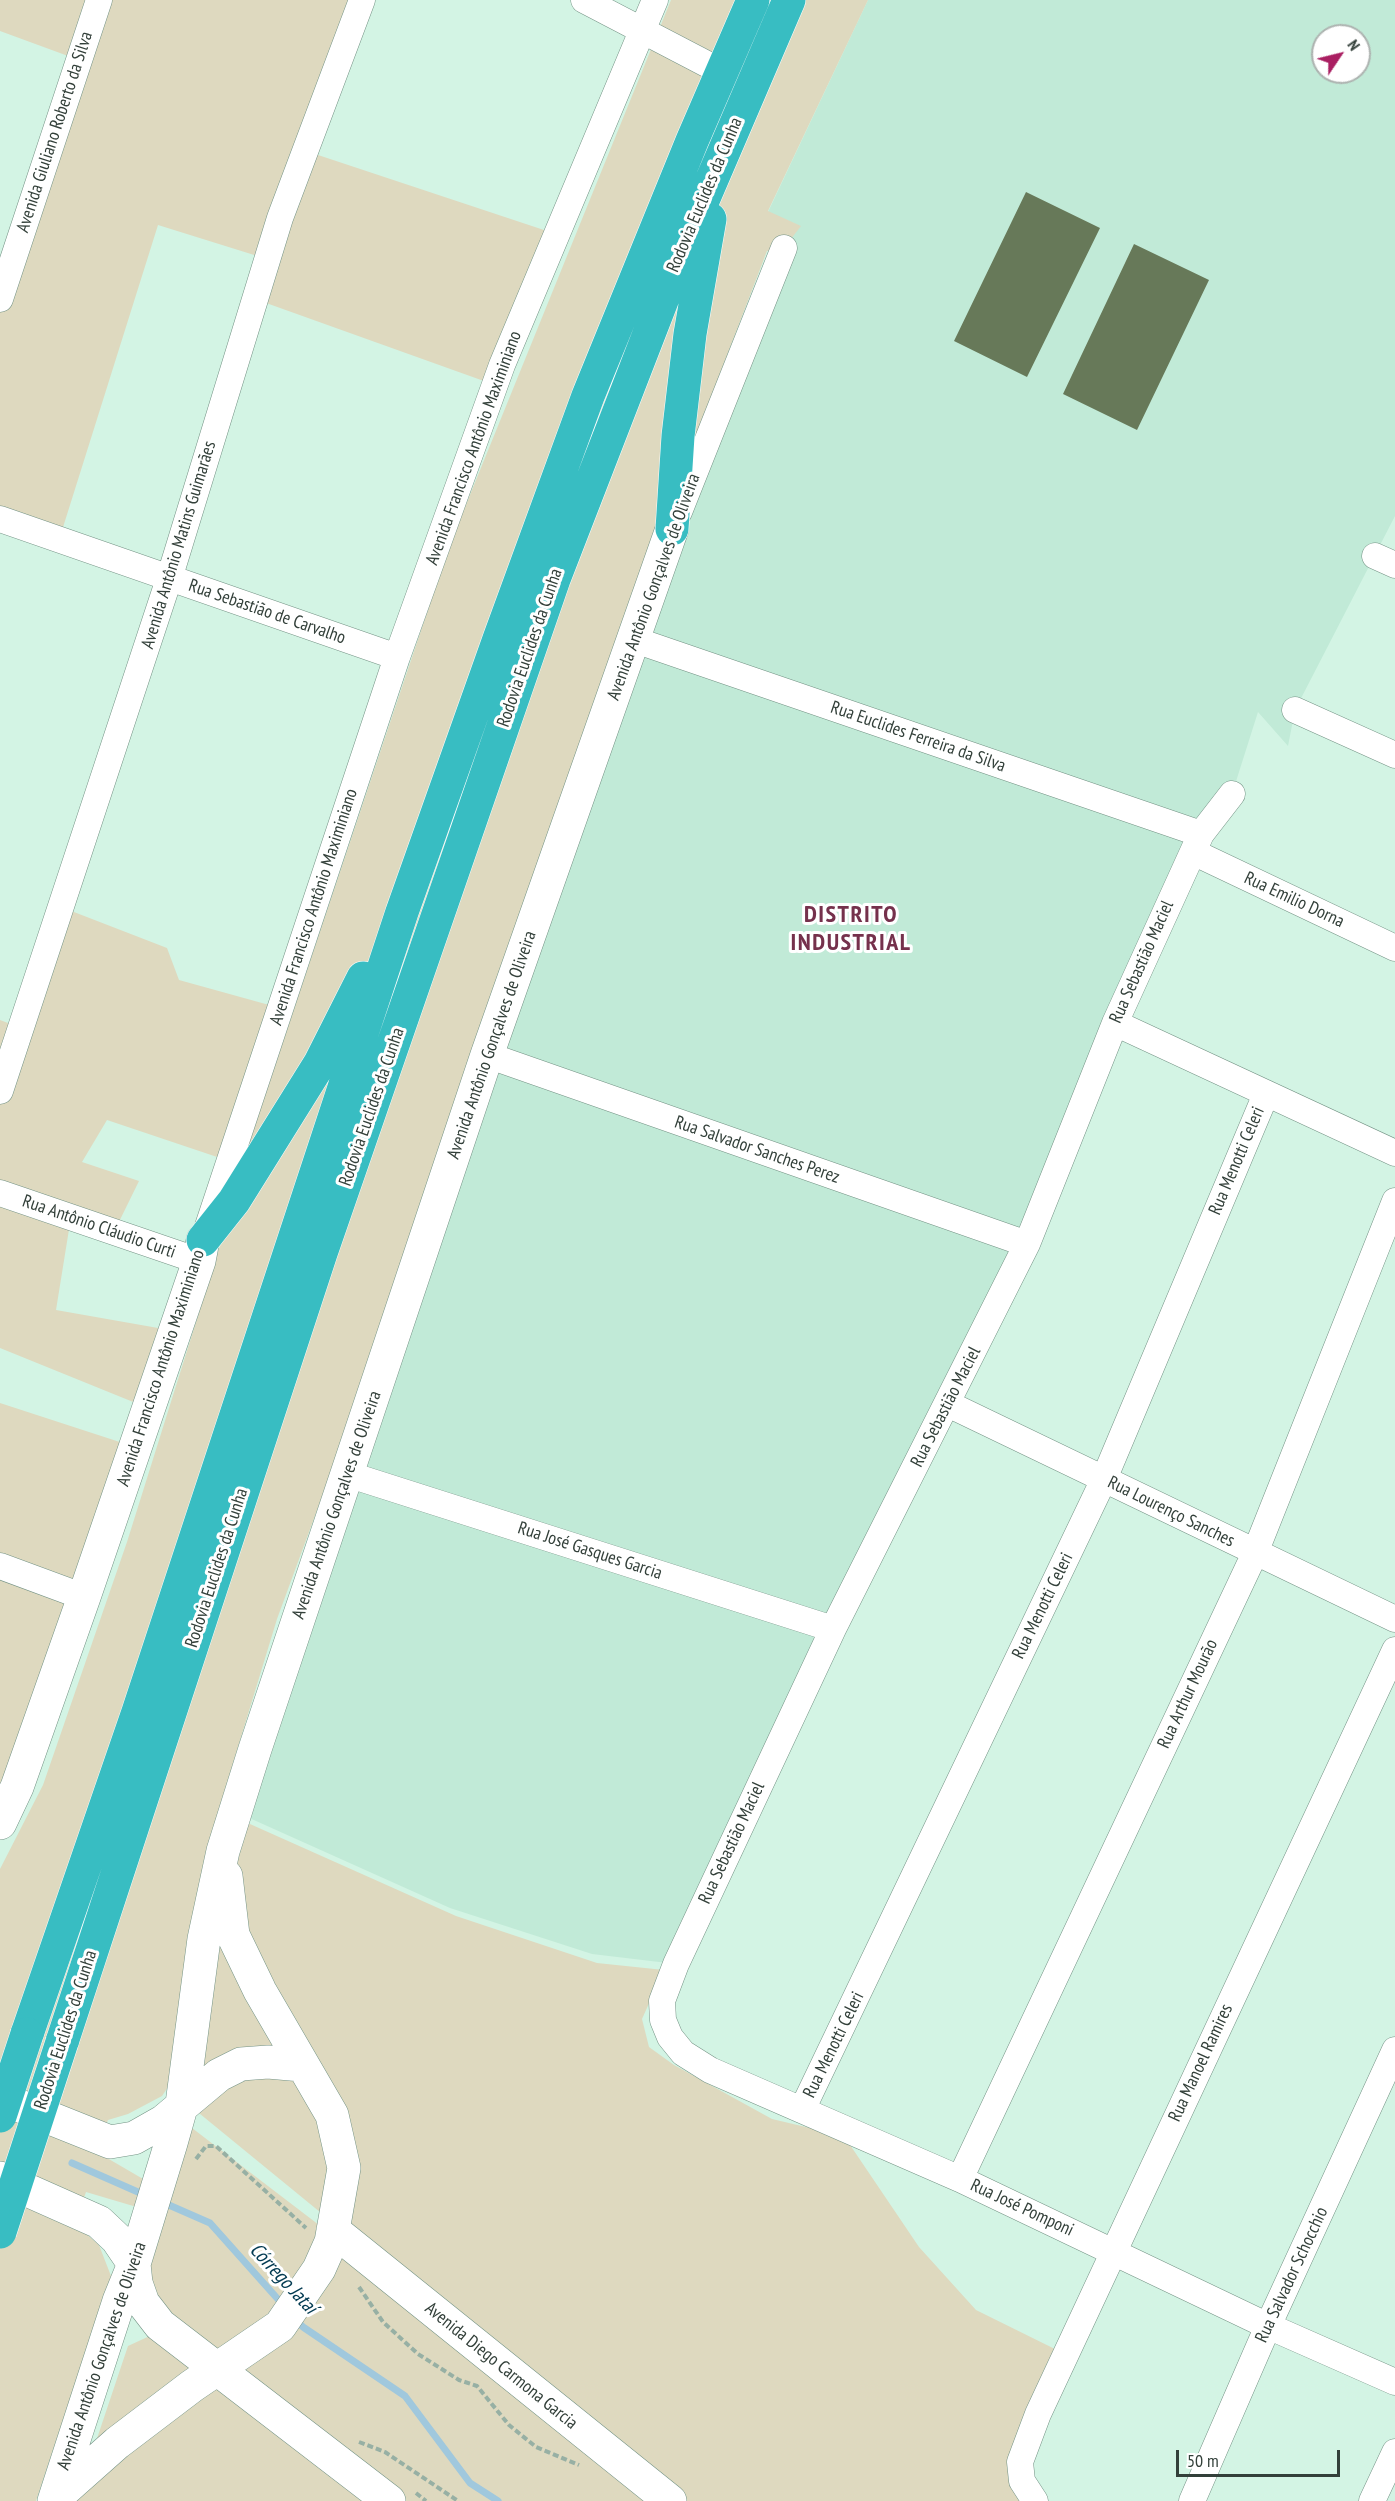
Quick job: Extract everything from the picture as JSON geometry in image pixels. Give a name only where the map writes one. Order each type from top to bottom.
[{"type":"highway","name":"Rodovia Euclides da Cunha","points":[[0,2116],[138,1712],[402,912],[588,396],[753,0]]},
{"type":"highway","name":"Rodovia Euclides da Cunha","points":[[0,2232],[325,1242],[554,579],[721,154],[789,0]]},
{"type":"highway","points":[[672,529],[678,436],[690,334],[721,154]]},
{"type":"highway","points":[[201,1250],[314,1073],[370,965],[402,912]]},
{"type":"main road","name":"Avenida Antônio Gonçalves de Oliveira","points":[[54,2500],[119,2301],[134,2264],[182,2104],[204,1939],[223,1851],[487,1055],[672,529]]},
{"type":"main road","name":"Avenida Francisco Antônio Maximiniano","points":[[0,1824],[16,1787],[84,1597],[201,1250]]},
{"type":"main road","name":"Avenida Antônio Gonçalves de Oliveira","points":[[54,2500],[117,2443],[218,2367],[244,2352],[290,2314],[319,2269],[333,2230],[344,2168],[332,2115],[260,1991],[233,1935],[223,1851]]},
{"type":"main road","points":[[0,2098],[110,2142],[134,2138],[164,2121],[219,2075],[241,2064],[268,2062],[302,2065]]},
{"type":"main road","points":[[0,2178],[99,2222],[117,2239],[134,2264],[136,2283],[143,2303],[160,2325],[399,2494]]},
{"type":"main road","name":"Avenida Diego Carmona Garcia","points":[[333,2230],[670,2501]]},
{"type":"street","name":"Avenida Giuliano Roberto da Silva","points":[[0,299],[99,0]]},
{"type":"street","name":"Avenida Antônio Matins Guimarães","points":[[0,1091],[169,579],[280,218],[362,0]]},
{"type":"street","points":[[584,0],[722,72]]},
{"type":"street","name":"Avenida Francisco Antônio Maximiniano","points":[[201,1250],[398,657],[502,364],[640,31],[655,0]]},
{"type":"street","name":"Avenida Antônio Gonçalves de Oliveira","points":[[672,529],[784,248]]},
{"type":"street","name":"Rua Sebastião de Carvalho","points":[[0,519],[398,657]]},
{"type":"street","name":"Rua Euclides Ferreira da Silva","points":[[635,639],[1197,843]]},
{"type":"street","points":[[1295,710],[1395,755]]},
{"type":"street","name":"Rua Sebastião Maciel","points":[[663,2020],[662,2001],[676,1964],[832,1629],[948,1404],[1027,1244],[1114,1023],[1197,843],[1232,794]]},
{"type":"street","name":"Rua Emilio Dorna","points":[[1197,843],[1395,948]]},
{"type":"street","points":[[1114,1023],[1395,1153]]},
{"type":"street","name":"Rua Salvador Sanches Perez","points":[[487,1055],[1027,1244]]},
{"type":"street","name":"Rua Menotti Celeri","points":[[802,2110],[1104,1479],[1266,1094]]},
{"type":"street","name":"Rua Antônio Cláudio Curti","points":[[0,1193],[201,1250]]},
{"type":"street","name":"Rua Arthur Mourão","points":[[960,2179],[1255,1553],[1395,1201]]},
{"type":"street","name":"Rua Lourenço Sanches","points":[[948,1404],[1395,1619]]},
{"type":"street","name":"Rua José Gasques Garcia","points":[[347,1473],[832,1629]]},
{"type":"street","points":[[0,1566],[84,1597]]},
{"type":"street","name":"Rua Manoel Ramires","points":[[1029,2491],[1020,2462],[1038,2414],[1395,1650]]},
{"type":"street","name":"Rua José Pomponi","points":[[663,2020],[670,2037],[684,2053],[701,2064],[960,2179],[1113,2250],[1268,2326],[1395,2382]]},
{"type":"street","name":"Rua Salvador Schocchio","points":[[1192,2501],[1268,2326],[1392,2063]]},
{"type":"street","points":[[1372,2501],[1395,2452]]},
{"type":"path","points":[[356,2282],[383,2322],[418,2354],[459,2380],[477,2385],[509,2425],[536,2447],[581,2466]]},
{"type":"path","points":[[363,2451],[354,2442],[385,2452],[458,2501]]},
{"type":"path","points":[[399,2494],[426,2501]]},
{"type":"shaded area","points":[[0,0],[362,0],[306,151],[556,234],[495,385],[255,299],[267,259],[158,225],[59,540],[0,519],[0,293],[79,60],[0,31]]},
{"type":"shaded area","points":[[671,0],[868,0],[768,211],[801,226],[784,248],[767,251],[613,653],[362,1388],[277,1619],[210,1839],[172,2081],[162,2096],[128,2114],[108,2120],[95,2151],[150,2183],[140,2208],[86,2192],[75,2224],[99,2245],[111,2276],[36,2501],[0,2501],[0,1869],[43,1785],[127,1542],[234,1201],[246,1152],[450,544]]},
{"type":"shaded area","points":[[868,0],[1395,0],[1395,516],[1295,710],[1288,746],[1258,712],[1232,794],[1027,1244],[676,1964],[592,1954],[450,1908],[236,1812],[784,248],[800,226],[768,212]]},
{"type":"shaded area","points":[[61,907],[167,948],[179,980],[280,1008],[229,1161],[107,1120],[82,1162],[139,1181],[114,1232],[71,1217],[56,1310],[175,1331],[148,1408],[0,1348],[0,1020],[21,1028]]},
{"type":"shaded area","points":[[0,1403],[135,1447],[0,1823]]},
{"type":"shaded area","points":[[241,1820],[456,1916],[597,1963],[664,1970],[642,2019],[649,2047],[674,2065],[772,2119],[844,2136],[919,2247],[976,2310],[1065,2354],[1020,2462],[1035,2501],[402,2501],[144,2294],[151,2239],[192,2128],[463,2335],[463,2329],[194,2109],[210,1947]]},
{"type":"shaded area","points":[[154,2334],[371,2501],[76,2501],[128,2346]]},
{"type":"building","points":[[1026,192],[1100,228],[1027,377],[954,341]]},
{"type":"building","points":[[1134,244],[1209,280],[1137,430],[1063,394]]},
{"type":"waterway","name":"Córrego Jataí","points":[[72,2163],[147,2196]]},
{"type":"waterway","name":"Córrego Jataí","points":[[162,2202],[210,2223],[284,2306]]},
{"type":"waterway","name":"Córrego Jataí","points":[[295,2319],[303,2327],[405,2396],[470,2483],[498,2501]]},
{"type":"district","name":"DISTRITO INDUSTRIAL","points":[[851,929]]}]
